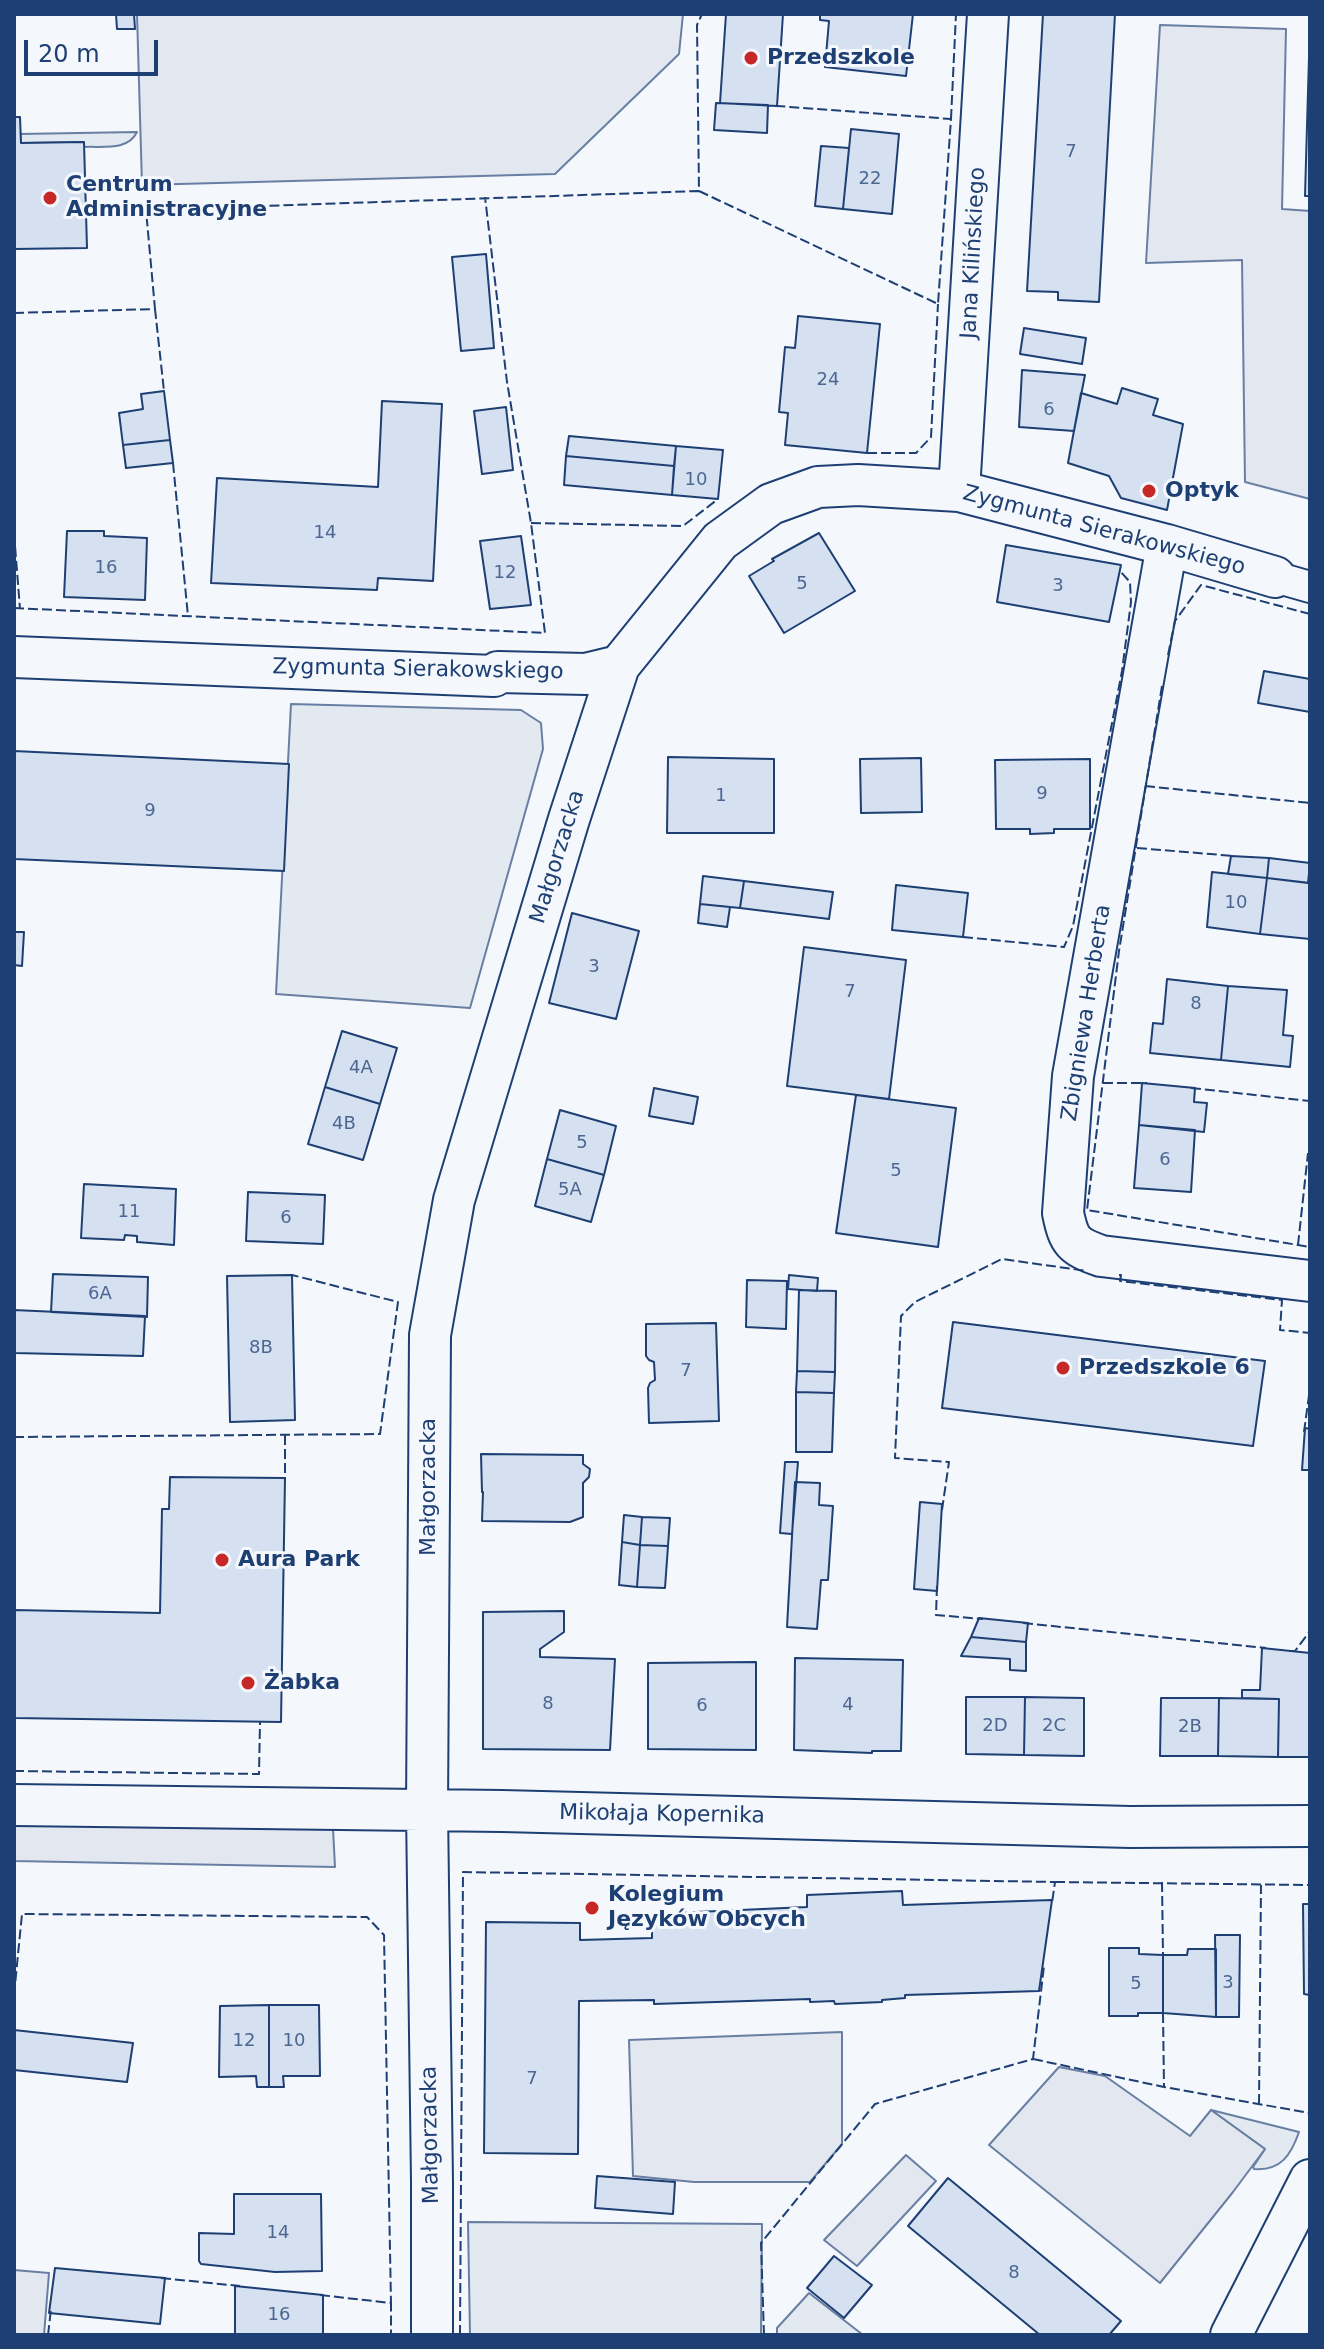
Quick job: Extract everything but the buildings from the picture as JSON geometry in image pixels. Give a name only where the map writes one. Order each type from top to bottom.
[{"type":"street","name":"Jana Kilińskiego","points":[[959,491],[988,14]]},
{"type":"street","name":"Zygmunta Sierakowskiego","points":[[14,657],[494,676],[498,672],[586,674],[619,666],[720,541],[771,504],[818,487],[858,485],[959,491],[1167,545],[1293,582]]},
{"type":"street","name":"Zbigniewa Herberta","points":[[1167,545],[1073,1076],[1063,1213],[1067,1235],[1082,1249],[1101,1256],[1310,1281]]},
{"type":"street","name":"Małgorzacka","points":[[432,2335],[427,1810],[430,1335],[454,1200],[569,819],[619,666]]},
{"type":"street","name":"Mikołaja Kopernika","points":[[14,1805],[427,1810],[1130,1827],[1310,1826]]},
{"type":"street","points":[[1231,2335],[1310,2180]]},
{"type":"shaded area","points":[[137,14],[683,14],[679,54],[555,174],[142,185]]},
{"type":"shaded area","points":[[1160,25],[1286,29],[1282,209],[1310,211],[1310,499],[1245,482],[1242,260],[1146,263]]},
{"type":"shaded area","points":[[137,132],[128,142],[107,147],[84,147],[83,142],[21,143],[20,134]]},
{"type":"shaded area","points":[[291,704],[521,710],[541,723],[543,749],[470,1008],[276,994]]},
{"type":"shaded area","points":[[14,1805],[332,1809],[335,1867],[14,1861]]},
{"type":"shaded area","points":[[842,2032],[842,2144],[810,2182],[694,2182],[633,2176],[629,2040]]},
{"type":"shaded area","points":[[1059,2067],[1105,2076],[1190,2136],[1211,2110],[1265,2149],[1160,2283],[989,2145]]},
{"type":"shaded area","points":[[1211,2110],[1299,2132],[1284,2160],[1271,2167],[1254,2169],[1265,2149]]},
{"type":"shaded area","points":[[906,2155],[936,2181],[857,2266],[824,2240]]},
{"type":"shaded area","points":[[468,2222],[762,2224],[761,2335],[470,2335]]},
{"type":"shaded area","points":[[14,2270],[49,2273],[44,2335],[14,2335]]},
{"type":"shaded area","points":[[809,2293],[863,2335],[777,2335],[777,2328]]},
{"type":"fence","points":[[14,313],[155,309],[146,210],[699,191],[697,25],[702,14]]},
{"type":"fence","points":[[951,119],[956,14]]},
{"type":"fence","points":[[699,191],[938,304],[951,119],[777,106]]},
{"type":"fence","points":[[14,608],[545,633],[531,523],[507,382],[485,197]]},
{"type":"fence","points":[[867,453],[916,453],[931,437],[938,304]]},
{"type":"fence","points":[[155,309],[164,391]]},
{"type":"fence","points":[[173,463],[188,616]]},
{"type":"fence","points":[[531,523],[683,526],[718,499]]},
{"type":"fence","points":[[14,533],[20,609]]},
{"type":"fence","points":[[963,937],[1064,947],[1073,926],[1122,671],[1131,602],[1130,582],[1120,571]]},
{"type":"fence","points":[[1168,655],[1175,621],[1201,585],[1310,614]]},
{"type":"fence","points":[[1162,686],[1119,951],[1087,1210],[1310,1247]]},
{"type":"fence","points":[[1145,786],[1310,803]]},
{"type":"fence","points":[[1137,848],[1234,856]]},
{"type":"fence","points":[[1103,1083],[1147,1083]]},
{"type":"fence","points":[[1191,1088],[1310,1101]]},
{"type":"fence","points":[[1298,1245],[1308,1153]]},
{"type":"fence","points":[[942,1510],[949,1462],[895,1458],[901,1316],[915,1302],[1002,1259],[1087,1271]]},
{"type":"fence","points":[[14,1437],[380,1434],[398,1302],[292,1275]]},
{"type":"fence","points":[[1119,1275],[1120,1281],[1282,1300],[1280,1330],[1310,1333]]},
{"type":"fence","points":[[1304,1432],[1310,1388]]},
{"type":"fence","points":[[285,1435],[285,1478]]},
{"type":"fence","points":[[937,1586],[936,1615],[983,1619]]},
{"type":"fence","points":[[1023,1623],[1266,1648]]},
{"type":"fence","points":[[1289,1651],[1295,1651],[1310,1631]]},
{"type":"fence","points":[[14,1771],[259,1774],[260,1722]]},
{"type":"fence","points":[[460,2335],[463,1872],[1055,1882],[1052,1903]]},
{"type":"fence","points":[[1055,1882],[1310,1885]]},
{"type":"fence","points":[[1162,1882],[1163,1955]]},
{"type":"fence","points":[[1259,2104],[1261,1885]]},
{"type":"fence","points":[[14,1995],[22,1914],[367,1917],[384,1935],[391,2303]]},
{"type":"fence","points":[[764,2335],[761,2243],[875,2104],[1033,2059],[1044,1966]]},
{"type":"fence","points":[[1163,2013],[1164,2087]]},
{"type":"fence","points":[[1033,2059],[1164,2087],[1310,2111]]},
{"type":"fence","points":[[161,2278],[240,2286]]},
{"type":"fence","points":[[320,2295],[391,2303],[391,2335]]},
{"type":"fence","points":[[48,2335],[51,2309]]},
{"type":"place","name":"Przedszkole","points":[[751,58]]},
{"type":"place","name":"Centrum Administracyjne","points":[[50,198]]},
{"type":"place","name":"Optyk","points":[[1149,491]]},
{"type":"place","name":"Przedszkole 6","points":[[1063,1368]]},
{"type":"place","name":"Aura Park","points":[[222,1560]]},
{"type":"place","name":"Żabka","points":[[248,1683]]},
{"type":"place","name":"Kolegium Języków Obcych","points":[[592,1908]]}]
